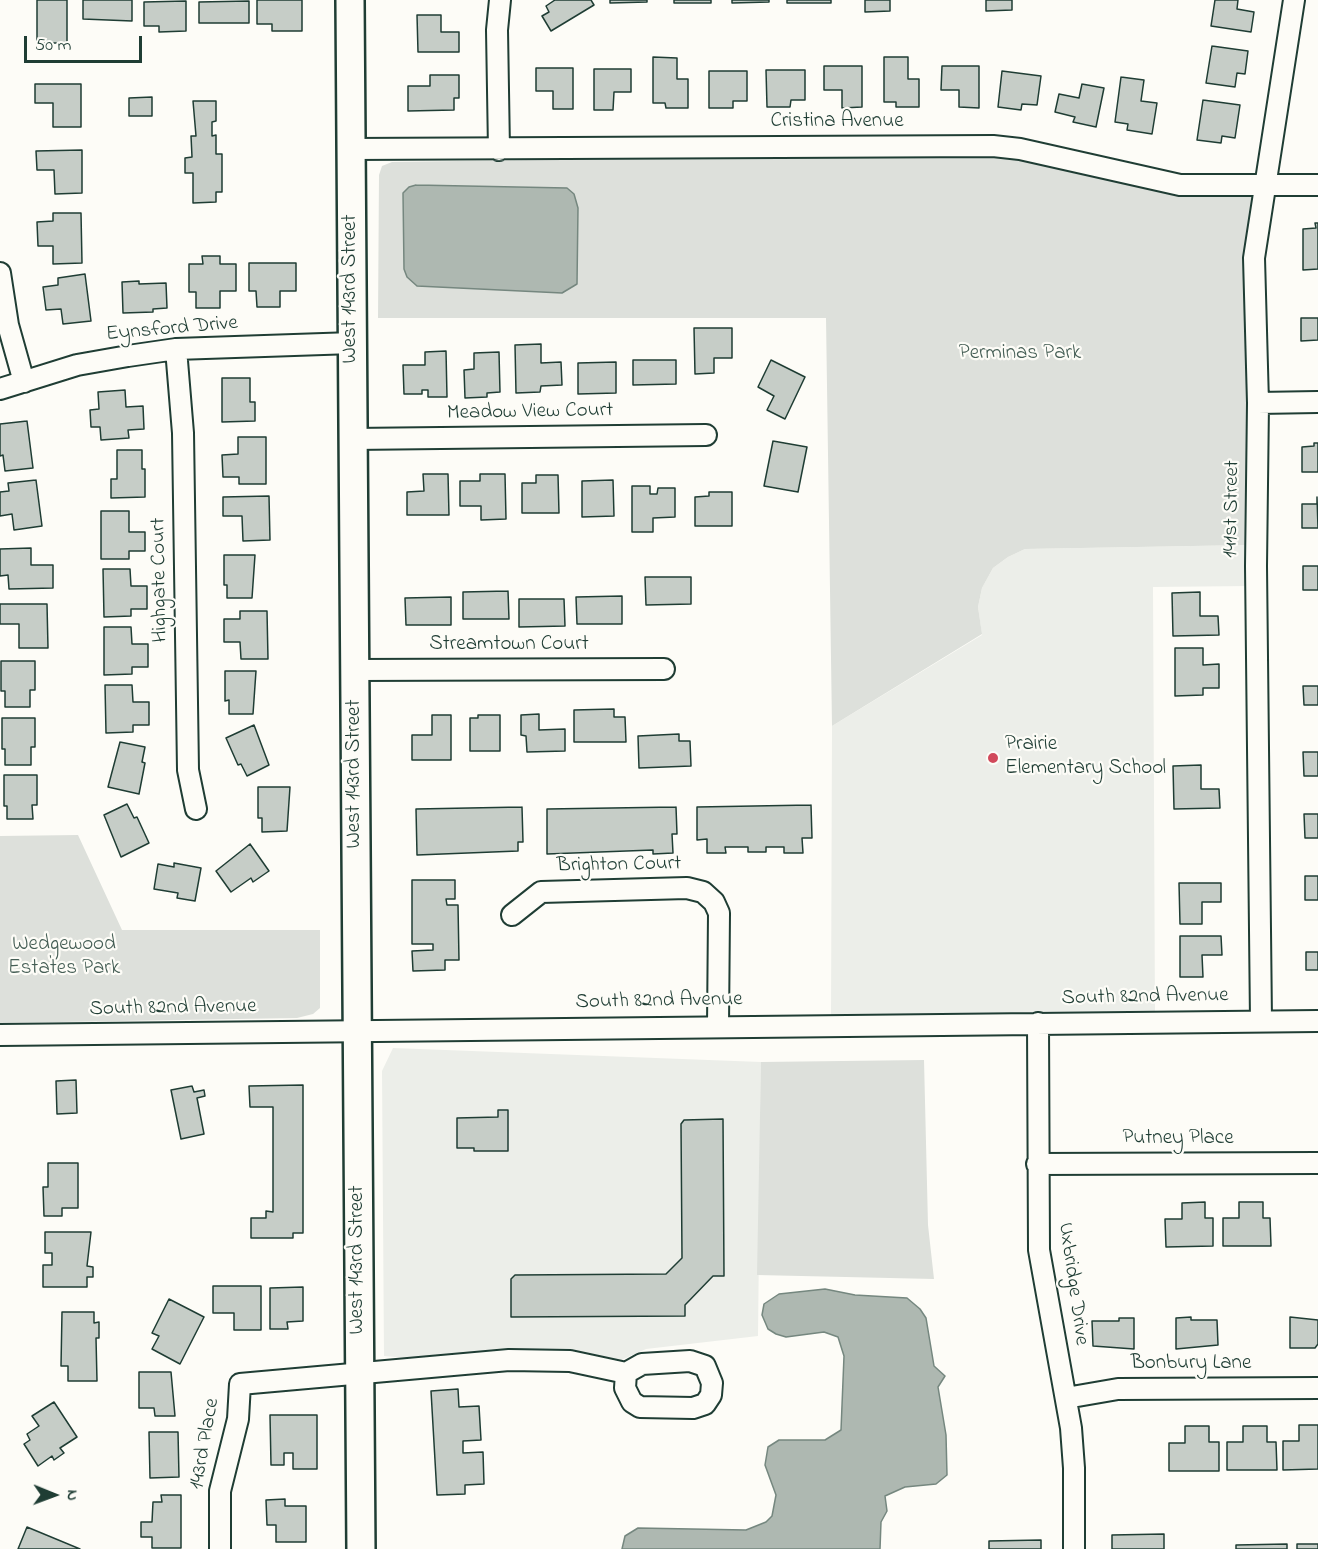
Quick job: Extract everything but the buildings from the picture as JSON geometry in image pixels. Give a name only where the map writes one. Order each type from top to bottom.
[{"type":"main road","name":"West 143rd Street","points":[[350,0],[361,1549]]},
{"type":"street","points":[[499,150],[497,30],[500,0]]},
{"type":"street","name":"141st Street","points":[[1262,1021],[1256,566],[1258,403],[1254,258],[1267,186],[1294,0]]},
{"type":"street","name":"Cristina Avenue","points":[[351,149],[993,146],[1020,149],[1180,185],[1318,185]]},
{"type":"street","points":[[0,273],[8,325],[24,382]]},
{"type":"street","name":"Eynsford Drive","points":[[0,389],[77,365],[176,350],[353,343]]},
{"type":"street","name":"Highgate Court","points":[[176,350],[183,433],[188,770],[196,809]]},
{"type":"street","points":[[1258,403],[1318,402]]},
{"type":"street","name":"Meadow View Court","points":[[353,439],[706,435]]},
{"type":"street","name":"Streamtown Court","points":[[355,670],[664,669]]},
{"type":"street","name":"Brighton Court","points":[[512,915],[541,892],[687,888],[703,892],[714,902],[719,914],[718,1026]]},
{"type":"street","name":"South 82nd Avenue","points":[[0,1035],[358,1029],[1318,1021]]},
{"type":"street","name":"Uxbridge Drive","points":[[1038,1023],[1039,1250],[1066,1398],[1074,1468],[1074,1549]]},
{"type":"street","name":"Putney Place","points":[[1037,1164],[1318,1163]]},
{"type":"street","points":[[360,1374],[509,1360],[570,1361],[626,1373],[642,1364],[690,1361],[705,1366],[712,1383],[711,1395],[705,1404],[693,1408],[640,1407],[632,1402],[625,1388],[626,1373]]},
{"type":"street","name":"143rd Place","points":[[220,1549],[220,1491],[238,1419],[240,1384],[360,1374]]},
{"type":"street","name":"Bonbury Lane","points":[[1066,1398],[1118,1389],[1318,1388]]},
{"type":"shaded area","points":[[416,185],[567,188],[574,194],[578,208],[577,284],[562,293],[417,286],[407,277],[404,269],[403,193],[409,187]]},
{"type":"shaded area","name":"Prairie Elementary School","points":[[1248,545],[1249,586],[1153,587],[1155,1014],[831,1018],[832,726],[982,635],[978,607],[982,588],[993,568],[1008,557],[1025,549]]},
{"type":"shaded area","points":[[393,1048],[761,1062],[758,1336],[646,1349],[619,1361],[577,1352],[417,1359],[384,1356],[382,1071]]},
{"type":"shaded area","points":[[825,1289],[855,1295],[907,1298],[920,1309],[926,1318],[934,1366],[945,1376],[938,1387],[946,1435],[947,1475],[936,1484],[905,1487],[885,1496],[887,1511],[881,1522],[880,1549],[622,1549],[625,1536],[638,1528],[746,1530],[766,1522],[772,1516],[776,1495],[765,1465],[768,1447],[779,1440],[825,1440],[841,1430],[844,1356],[838,1337],[824,1332],[786,1337],[768,1329],[762,1315],[764,1304],[779,1294]]},
{"type":"green space","name":"Perminas Park","points":[[992,153],[1246,193],[1254,197],[1248,276],[1248,545],[1025,549],[1008,557],[993,568],[982,588],[978,607],[982,634],[832,726],[826,318],[378,318],[379,175],[382,166],[392,162]]},
{"type":"green space","name":"Wedgewood Estates Park","points":[[78,835],[122,930],[320,930],[320,1008],[313,1014],[297,1018],[0,1023],[0,836]]},
{"type":"green space","points":[[924,1060],[928,1225],[934,1279],[757,1275],[761,1062]]},
{"type":"place","name":"Prairie Elementary School","points":[[993,758]]}]
